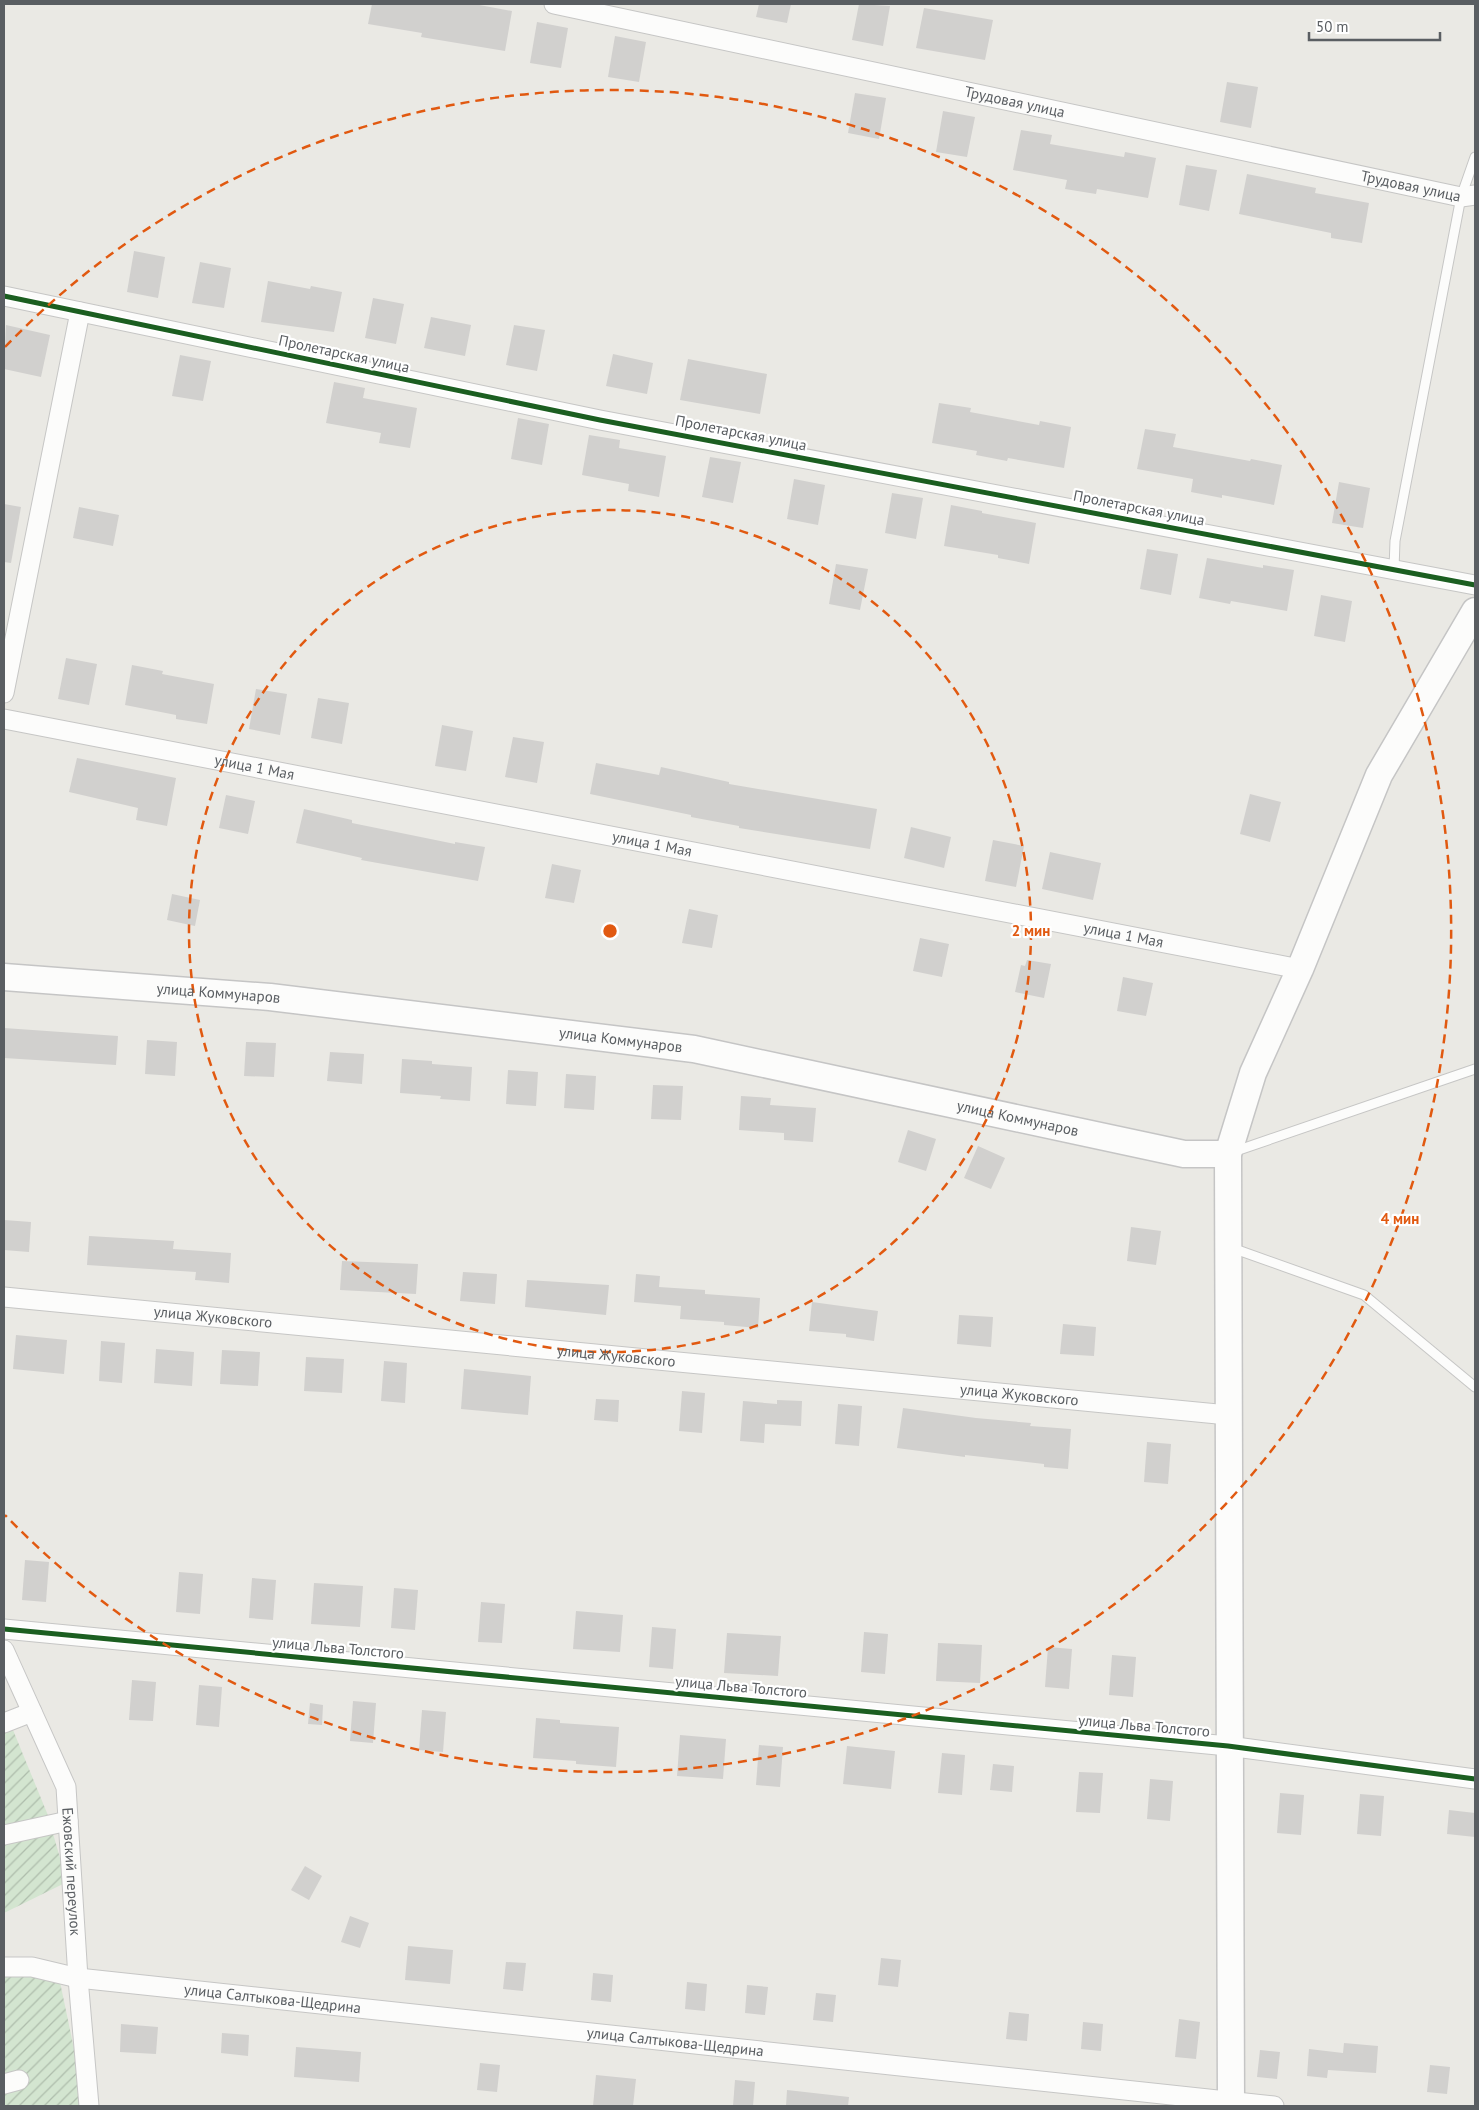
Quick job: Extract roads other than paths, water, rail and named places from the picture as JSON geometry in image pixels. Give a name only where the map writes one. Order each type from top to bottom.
[{"type":"main road","points":[[1231,2104],[1228,1746],[1228,1154],[1253,1073],[1300,969],[1379,776],[1475,612]]},
{"type":"main road","name":"улица Коммунаров","points":[[4,977],[270,997],[694,1049],[1184,1154],[1228,1154]]},
{"type":"street","name":"Трудовая улица","points":[[554,4],[1468,196]]},
{"type":"street","name":"Пролетарская улица","points":[[4,296],[600,420],[1475,585]]},
{"type":"street","points":[[4,693],[80,312]]},
{"type":"street","name":"улица 1 Мая","points":[[4,719],[1300,969]]},
{"type":"street","name":"улица Жуковского","points":[[4,1297],[1228,1415]]},
{"type":"street","name":"улица Льва Толстого","points":[[4,1629],[1228,1746],[1475,1779]]},
{"type":"street","name":"Ежовский переулок","points":[[4,1650],[66,1787],[78,1978],[89,2106]]},
{"type":"street","points":[[4,1724],[32,1712]]},
{"type":"street","points":[[4,1835],[68,1821]]},
{"type":"street","name":"улица Салтыкова-Щедрина","points":[[4,1967],[32,1967],[78,1978],[1231,2104],[1274,2106]]},
{"type":"lane","points":[[1394,569],[1395,541],[1475,157]]},
{"type":"lane","points":[[1228,1154],[1475,1069]]},
{"type":"lane","points":[[1228,1247],[1364,1295],[1475,1387]]}]
